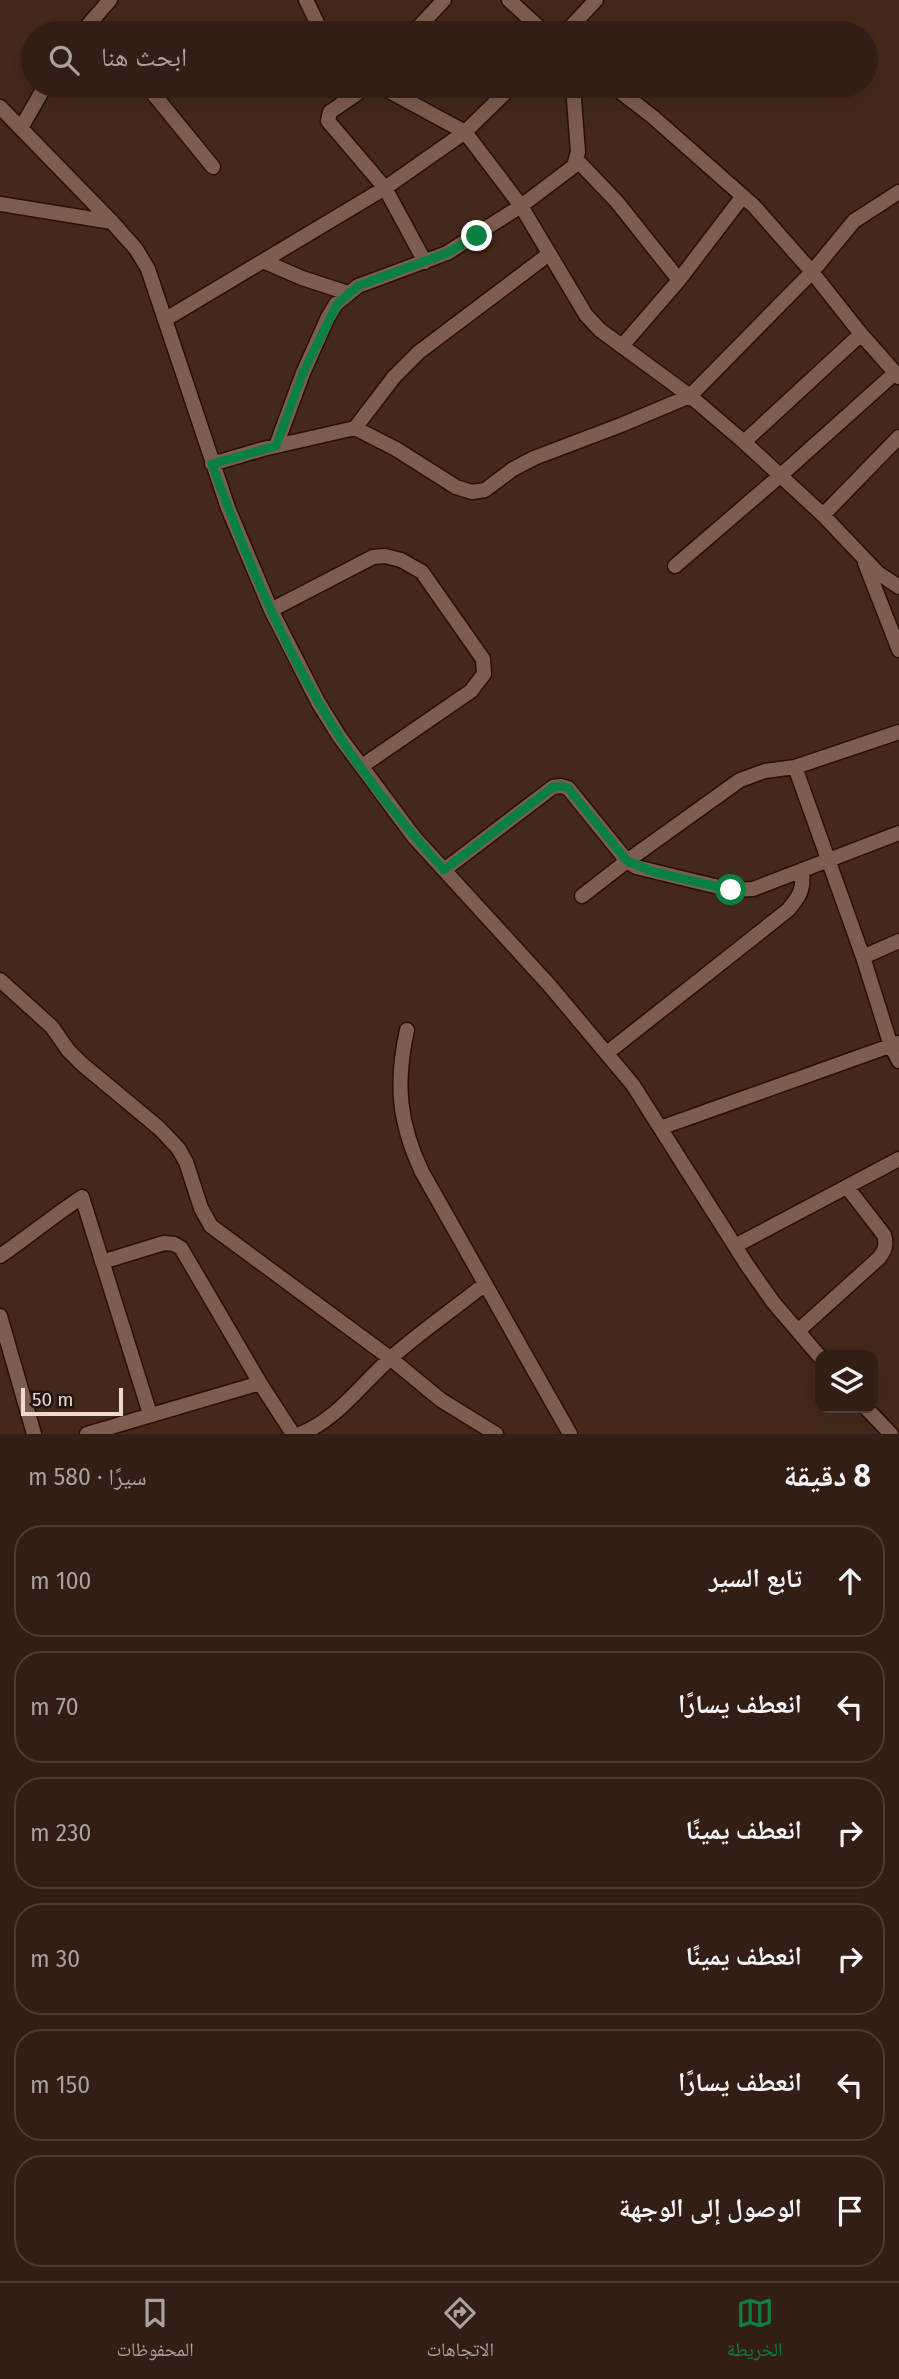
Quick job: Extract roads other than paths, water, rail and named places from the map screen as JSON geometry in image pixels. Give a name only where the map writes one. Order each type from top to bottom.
[{"type":"street","points":[[94,21],[110,0]]},
{"type":"street","points":[[306,0],[316,21]]},
{"type":"street","points":[[424,21],[444,0]]},
{"type":"street","points":[[509,0],[532,21]]},
{"type":"street","points":[[576,21],[596,0]]},
{"type":"street","points":[[21,128],[38,98]]},
{"type":"street","points":[[157,98],[213,167]]},
{"type":"street","points":[[350,98],[330,112],[328,121],[385,187],[425,262]]},
{"type":"street","points":[[402,98],[465,132],[521,206],[586,315],[600,330],[690,396],[744,442],[823,515],[878,573],[899,587]]},
{"type":"street","points":[[166,319],[385,187],[465,132],[500,98]]},
{"type":"street","points":[[574,98],[577,160],[617,202],[679,280]]},
{"type":"street","points":[[628,98],[743,196],[812,272],[897,375],[675,566]]},
{"type":"street","points":[[0,107],[112,222],[136,249],[148,269],[212,464],[271,610],[318,702],[414,837],[633,1085],[773,1302],[815,1351]]},
{"type":"street","points":[[276,446],[303,373],[328,317],[348,293],[358,286],[447,253],[521,206],[564,175],[577,160]]},
{"type":"street","points":[[355,428],[396,449],[456,486],[472,492],[485,490],[513,468],[534,458],[690,396],[812,272],[854,221],[899,192]]},
{"type":"street","points":[[622,346],[679,280],[743,196]]},
{"type":"street","points":[[0,204],[112,222]]},
{"type":"street","points":[[212,464],[355,428],[394,377],[419,352],[549,254]]},
{"type":"street","points":[[263,261],[302,278],[348,293]]},
{"type":"street","points":[[744,442],[861,334]]},
{"type":"street","points":[[823,515],[899,437]]},
{"type":"street","points":[[860,552],[899,650]]},
{"type":"street","points":[[271,610],[373,557],[385,556],[401,560],[422,572],[483,659],[484,674],[471,691],[362,766]]},
{"type":"street","points":[[582,896],[740,780],[765,771],[795,767],[899,732]]},
{"type":"street","points":[[795,767],[899,1061]]},
{"type":"street","points":[[444,870],[553,787],[561,786],[568,788],[627,861],[654,872],[742,891],[899,833]]},
{"type":"street","points":[[607,1053],[788,909],[802,893],[802,870]]},
{"type":"street","points":[[863,957],[899,941]]},
{"type":"street","points":[[0,980],[52,1027],[82,1064],[159,1128],[178,1148],[186,1162],[201,1208],[211,1226],[390,1358],[441,1400],[496,1434]]},
{"type":"street","points":[[407,1031],[401,1054],[399,1083],[401,1112],[409,1144],[570,1434]]},
{"type":"street","points":[[660,1128],[895,1044]]},
{"type":"street","points":[[735,1246],[899,1159]]},
{"type":"street","points":[[798,1331],[885,1251],[884,1235],[847,1187]]},
{"type":"street","points":[[0,1256],[82,1197],[150,1414]]},
{"type":"street","points":[[102,1262],[164,1243],[181,1248],[293,1434]]},
{"type":"street","points":[[300,1434],[313,1429],[350,1400],[390,1358],[485,1284]]},
{"type":"street","points":[[0,1316],[34,1434]]},
{"type":"street","points":[[87,1434],[260,1383]]},
{"type":"street","points":[[871,1413],[891,1434]]}]
